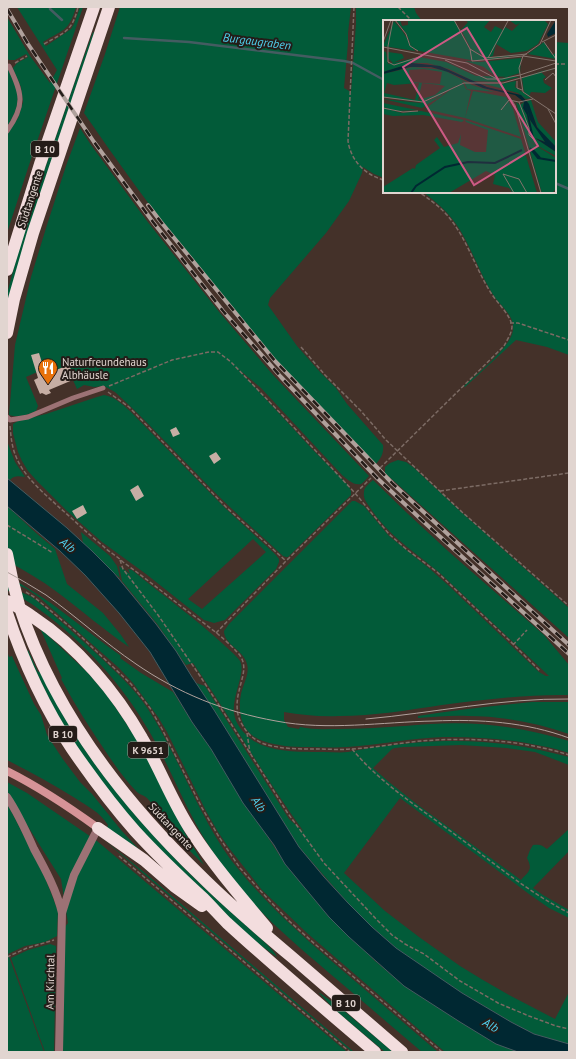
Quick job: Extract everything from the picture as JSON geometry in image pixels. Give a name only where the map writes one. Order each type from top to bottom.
[{"type":"highway","name":"Südtangente","points":[[7,270],[40,164],[94,7]]},
{"type":"highway","name":"Südtangente","points":[[7,333],[14,299],[33,232],[109,7]]},
{"type":"highway","name":"Südtangente","points":[[7,554],[19,604],[32,640],[48,676],[71,718],[118,786],[148,822],[201,877],[402,1052]]},
{"type":"highway","name":"K 9651","points":[[7,601],[33,617],[71,647],[105,684],[125,710],[142,738],[180,812],[192,832],[238,893],[289,955]]},
{"type":"highway","name":"B 10","points":[[7,613],[17,643],[56,723],[106,796],[136,832],[226,922],[375,1052]]},
{"type":"highway","points":[[98,828],[144,860],[174,886],[226,922]]},
{"type":"main road","points":[[7,771],[50,795],[98,828]]},
{"type":"street","name":"Am Kirchtal","points":[[7,797],[24,826],[60,903],[62,913],[62,938],[59,1052]]},
{"type":"street","name":"Am Kirchtal","points":[[62,913],[74,876],[98,828]]},
{"type":"lane","points":[[7,131],[16,117],[21,101],[19,89],[9,66]]},
{"type":"lane","points":[[8,418],[28,417],[73,398],[103,388]]},
{"type":"path","points":[[44,44],[71,27],[78,7]]},
{"type":"path","points":[[354,7],[348,141],[349,150],[359,165],[366,172],[383,180]]},
{"type":"path","points":[[398,7],[411,20]]},
{"type":"path","points":[[9,66],[27,56]]},
{"type":"path","points":[[556,64],[565,64]]},
{"type":"path","points":[[380,468],[504,346],[509,338],[512,326],[506,314],[491,294],[455,225],[438,206],[420,193]]},
{"type":"path","points":[[510,323],[518,323],[569,340]]},
{"type":"path","points":[[301,347],[386,440],[468,517],[569,606]]},
{"type":"path","points":[[103,388],[172,360],[209,352],[218,352],[231,362],[286,419],[355,494],[389,534],[406,549],[437,572],[540,671]]},
{"type":"path","points":[[103,388],[129,407],[226,507],[286,561]]},
{"type":"path","points":[[8,418],[14,454],[31,480],[104,548],[216,633],[238,653],[244,665],[243,678],[238,692],[237,714],[239,721],[247,733],[253,738],[277,747],[296,749],[352,749],[443,739],[467,739],[526,745],[558,751],[569,755]]},
{"type":"path","points":[[440,491],[569,473]]},
{"type":"path","points":[[216,633],[286,561],[371,478]]},
{"type":"path","points":[[7,525],[53,553]]},
{"type":"path","points":[[120,559],[124,569],[158,615],[250,752],[287,812],[324,862],[377,920],[392,935],[428,957],[460,981],[498,1002],[556,1026],[569,1029]]},
{"type":"path","points":[[23,590],[51,610],[104,657],[131,684],[150,708],[202,808],[219,837],[240,868],[267,898],[288,920],[316,945],[442,1052]]},
{"type":"path","points":[[513,645],[527,630]]},
{"type":"path","points":[[247,733],[250,752]]},
{"type":"path","points":[[352,749],[382,780],[407,800],[538,896],[569,913]]},
{"type":"path","points":[[116,854],[350,1052]]},
{"type":"path","points":[[7,957],[27,948],[62,938]]},
{"type":"green space","points":[[17,7],[76,7],[71,21],[67,26],[43,42],[46,46],[71,29],[80,7],[83,7],[7,233],[7,134],[18,118],[23,102],[21,87],[13,68],[17,63],[28,57],[26,54],[15,60],[9,60],[7,58],[7,17],[30,56],[50,83],[57,70]]},
{"type":"green space","points":[[120,7],[351,7],[344,88],[351,92],[356,7],[414,7],[421,20],[383,20],[383,178],[363,167],[362,173],[349,201],[326,233],[270,298],[268,305],[297,346],[336,388],[347,404],[383,445],[382,455],[376,464],[296,383],[222,297],[174,237],[84,113]]},
{"type":"green space","points":[[93,32],[94,33],[27,234],[7,307],[7,294],[19,248],[40,183]]},
{"type":"green space","points":[[556,42],[569,43],[569,355],[547,347],[516,340],[465,387],[464,386],[500,352],[511,337],[513,325],[508,313],[490,290],[462,233],[449,215],[424,193],[556,193]]},
{"type":"green space","points":[[7,67],[15,84],[18,97],[16,110],[7,127],[8,100]]},
{"type":"green space","points":[[80,128],[147,221],[220,313],[274,376],[369,476],[361,484],[358,484],[353,483],[342,475],[261,388],[237,368],[313,450],[348,485],[351,491],[351,495],[288,557],[283,556],[228,506],[147,422],[115,392],[104,386],[94,387],[84,385],[77,389],[69,365],[56,370],[53,365],[26,377],[38,406],[36,411],[23,416],[9,415],[15,345],[31,277],[66,166]]},
{"type":"green space","points":[[104,395],[112,397],[130,411],[224,507],[279,559],[276,569],[225,620],[214,623],[204,620],[146,574],[102,542],[67,511],[37,481],[22,461],[13,433],[13,424],[18,421],[46,414]],"holes":[[[253,539],[266,552],[202,609],[188,599]]]},
{"type":"green space","points":[[7,441],[15,462],[25,477],[19,476],[10,480],[7,478]]},
{"type":"green space","points":[[398,460],[406,462],[413,467],[569,608],[569,638],[385,473],[385,467]]},
{"type":"green space","points":[[373,480],[448,551],[544,635],[569,665],[569,695],[537,695],[506,698],[365,715],[318,716],[284,712],[284,720],[288,727],[299,729],[300,727],[315,729],[351,729],[449,723],[483,724],[535,732],[569,741],[569,753],[523,742],[490,738],[458,737],[419,739],[342,747],[291,746],[274,744],[260,740],[249,733],[246,729],[242,721],[240,702],[248,668],[242,655],[227,640],[224,631],[229,624],[352,501],[364,506],[389,536],[449,586],[539,672],[549,676],[441,574],[402,543],[384,526],[364,498],[364,490]]},
{"type":"green space","points":[[7,506],[55,549],[67,584],[103,613],[129,647],[51,588],[7,561]]},
{"type":"green space","points":[[81,532],[110,556],[117,566],[120,578],[83,543]]},
{"type":"green space","points":[[119,566],[130,574],[128,569],[132,570],[201,625],[239,659],[242,670],[235,697],[235,718],[243,732],[258,744],[286,751],[351,752],[369,748],[417,742],[462,741],[524,747],[569,757],[569,765],[535,752],[507,748],[461,745],[404,747],[392,749],[373,768],[418,805],[521,880],[530,868],[527,858],[533,845],[541,845],[547,849],[569,829],[569,851],[533,888],[569,910],[569,918],[549,908],[529,894],[400,798],[344,873],[385,911],[419,937],[460,966],[509,995],[555,1019],[569,992],[569,1044],[534,1034],[462,993],[396,948],[348,903],[299,847],[196,683],[205,686],[289,819],[304,832],[193,663],[186,665],[158,625],[122,581]]},
{"type":"green space","points":[[7,576],[50,603],[121,656],[120,658],[141,673],[173,692],[285,864],[329,917],[375,961],[404,986],[460,1022],[496,1044],[518,1052],[445,1052],[307,933],[262,890],[229,848],[206,811],[167,732],[133,683],[119,668],[40,598],[27,589],[7,580]]},
{"type":"green space","points":[[7,586],[36,600],[118,674],[137,694],[159,727],[219,842],[231,860],[258,892],[272,907],[318,949],[438,1052],[422,1052],[294,942],[251,900],[223,866],[201,833],[155,742],[127,697],[114,680],[72,636],[36,607],[7,590]]},
{"type":"green space","points":[[40,628],[87,672],[107,695],[140,744],[185,833],[204,865],[181,842],[177,831],[145,796],[138,793],[118,770],[83,717],[61,679],[62,678]]},
{"type":"green space","points":[[28,650],[38,672],[40,671],[72,730],[84,749],[111,785],[154,836],[185,869],[265,943],[277,957],[254,940],[220,910],[131,819],[96,774],[64,726],[27,652]]},
{"type":"green space","points":[[7,651],[9,657],[12,656],[34,704],[41,715],[47,735],[62,758],[80,782],[144,855],[107,828],[108,825],[105,820],[93,810],[58,788],[7,760]]},
{"type":"green space","points":[[532,702],[569,702],[569,734],[532,723],[494,717],[456,716],[418,718],[418,716],[432,714]]},
{"type":"green space","points":[[7,782],[27,793],[97,841],[347,1052],[63,1052],[64,928],[68,923],[61,879],[7,793]]},
{"type":"green space","points":[[7,803],[44,875],[58,911],[57,936],[45,942],[25,946],[8,954],[44,1052],[7,1052]]},
{"type":"green space","points":[[103,839],[145,873],[354,1052],[352,1052]]},
{"type":"green space","points":[[50,944],[56,946],[54,1052],[45,1052],[11,958],[28,950]]},
{"type":"green space","points":[[319,993],[337,1005],[393,1052],[385,1052],[334,1009]]},
{"type":"water","name":"Alb","points":[[7,478],[92,551],[114,573],[156,624],[176,651],[214,710],[299,847],[348,903],[396,948],[462,993],[534,1034],[569,1044],[569,1052],[518,1052],[496,1044],[404,986],[329,917],[285,864],[274,845],[243,803],[150,652],[119,613],[85,575],[60,551],[7,506]]},
{"type":"building","name":"Naturfreundehaus Albhäusle","points":[[39,353],[44,369],[53,365],[56,370],[69,365],[75,379],[49,390],[51,393],[46,395],[42,393],[40,394],[34,380],[38,378],[31,355]]},
{"type":"building","points":[[176,427],[180,434],[173,437],[170,430]]},
{"type":"building","points":[[216,452],[221,459],[214,464],[209,456]]},
{"type":"building","points":[[138,485],[144,496],[136,501],[130,490]]},
{"type":"building","points":[[83,505],[87,513],[77,519],[72,511]]},
{"type":"waterway","points":[[50,7],[50,9],[62,20]]},
{"type":"waterway","name":"Burgaugraben","points":[[124,38],[189,42],[344,61],[353,63],[383,79]]},
{"type":"waterway","name":"Burgaugraben","points":[[556,183],[569,189]]},
{"type":"tram line","points":[[7,572],[46,595],[136,664],[168,684],[220,707],[257,717],[296,724],[335,726],[451,720],[486,721],[536,728],[569,738]]},
{"type":"tram line","points":[[366,719],[493,703],[544,699],[569,699]]},
{"type":"railway","points":[[7,9],[28,44],[94,142],[153,222],[223,311],[281,377],[377,478],[569,654]]},
{"type":"railway","points":[[148,205],[275,361],[393,484],[569,645]]},
{"type":"place","name":"Naturfreundehaus Albhäusle","points":[[48,385]]}]
